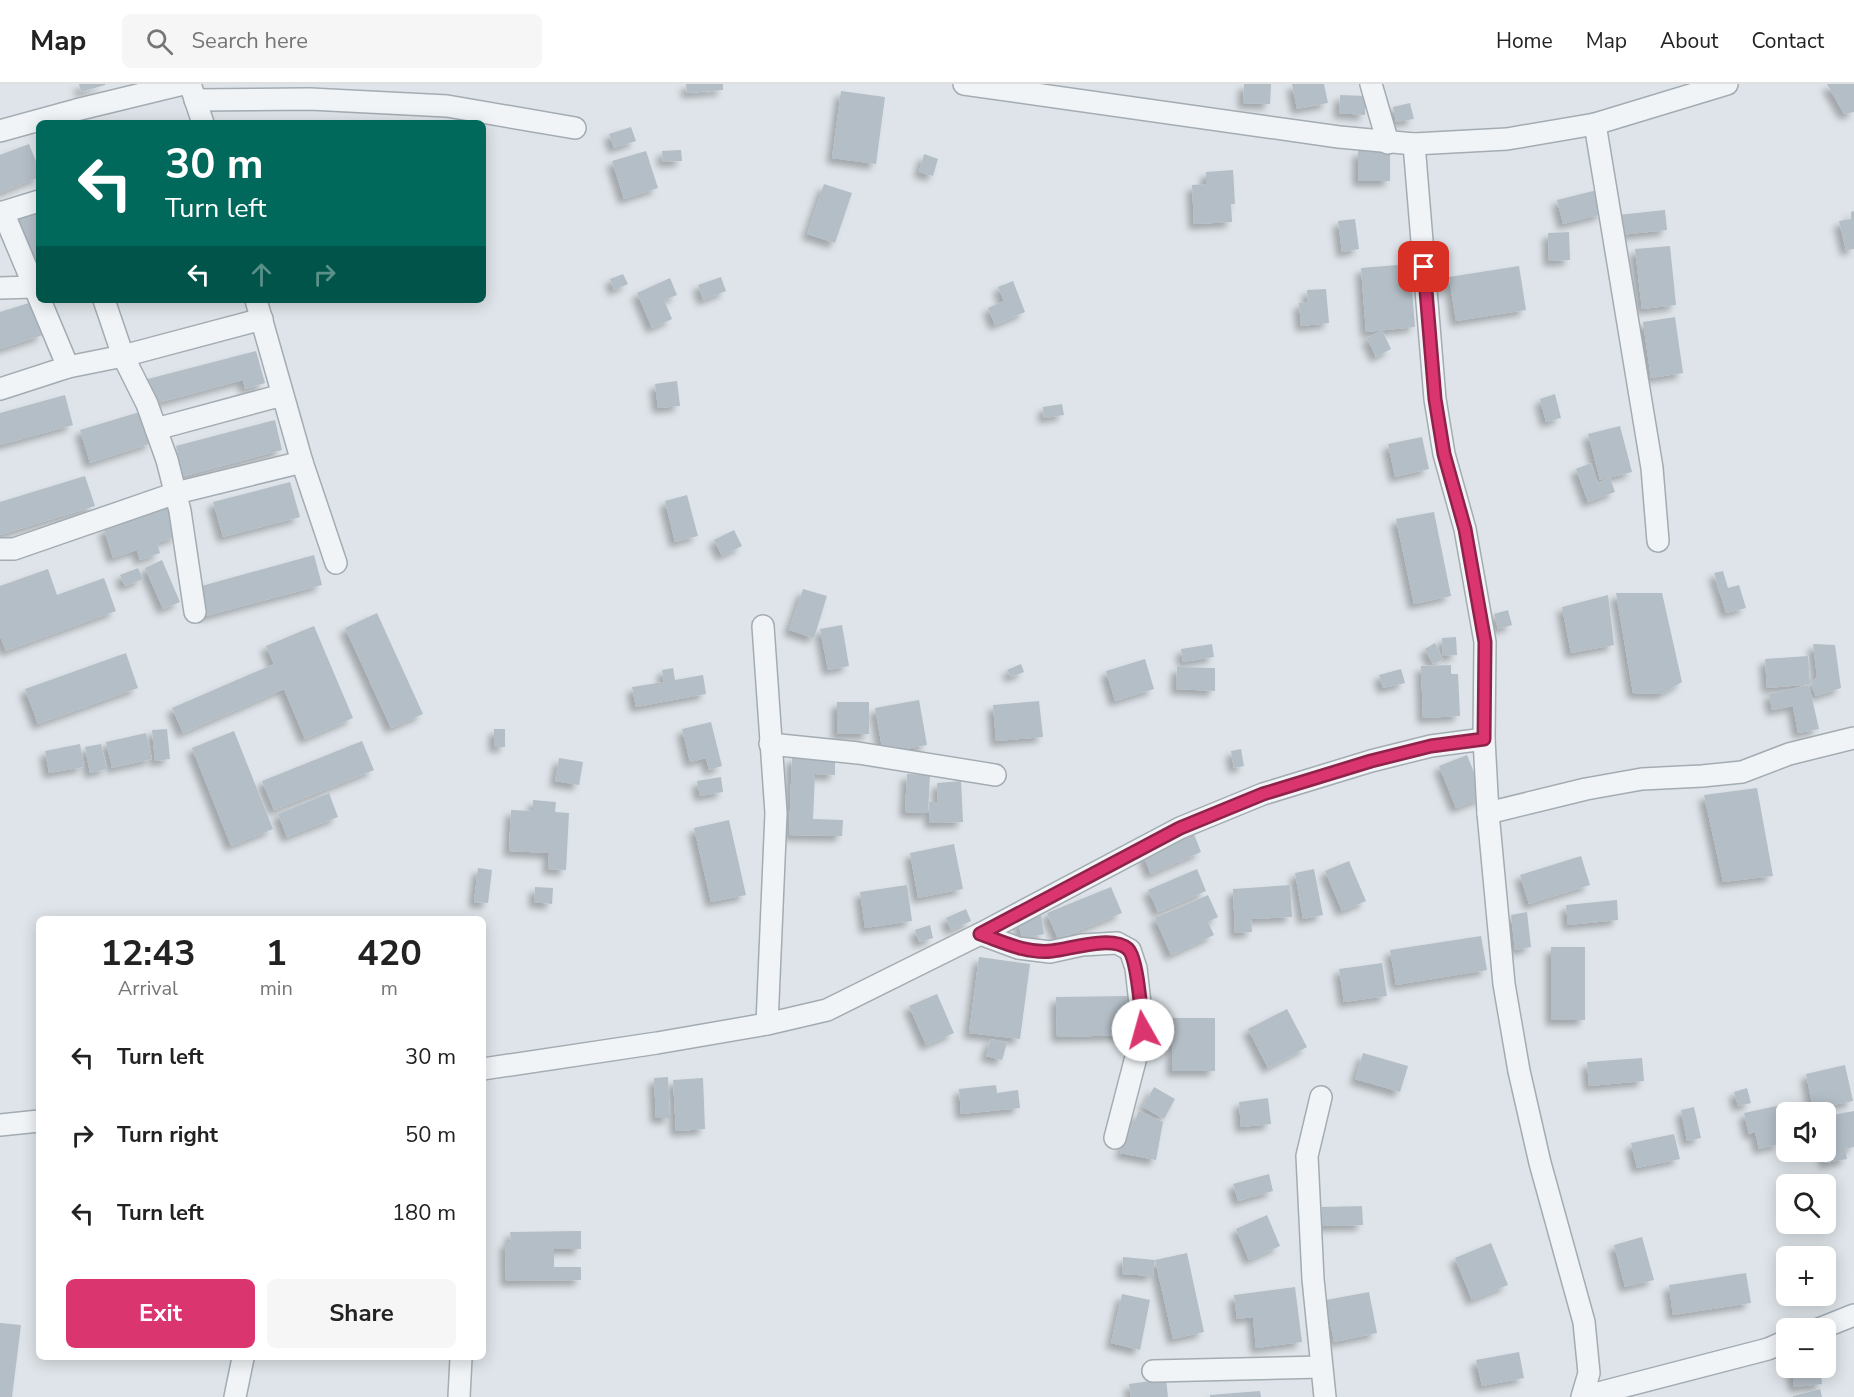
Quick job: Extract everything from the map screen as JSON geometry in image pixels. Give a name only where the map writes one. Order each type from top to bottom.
[{"type":"street","points":[[964,84],[1388,143],[1414,144],[1507,139],[1595,124],[1702,88],[1727,84]]},
{"type":"street","points":[[1371,84],[1388,143]]},
{"type":"street","points":[[50,120],[189,89],[310,99],[447,106],[575,128]]},
{"type":"street","points":[[189,89],[202,120]]},
{"type":"street","points":[[0,131],[36,123]]},
{"type":"street","points":[[1595,124],[1652,468],[1658,541]]},
{"type":"street","points":[[1414,144],[1435,399],[1444,454],[1465,529],[1485,642],[1484,739],[1488,813],[1504,984],[1519,1071],[1540,1162],[1584,1322],[1589,1372],[1582,1397]]},
{"type":"street","points":[[36,202],[1,213],[36,294]]},
{"type":"street","points":[[0,288],[33,287]]},
{"type":"street","points":[[40,303],[68,367]]},
{"type":"street","points":[[105,303],[123,356],[147,404],[176,493],[195,612]]},
{"type":"street","points":[[0,389],[68,367],[123,356],[259,310],[302,462],[336,563]]},
{"type":"street","points":[[156,429],[282,395]]},
{"type":"street","points":[[0,549],[14,549],[176,493],[302,462]]},
{"type":"street","points":[[763,626],[776,813],[767,1024]]},
{"type":"street","points":[[1488,813],[1586,789],[1642,779],[1742,772],[1789,754],[1854,738]]},
{"type":"street","points":[[486,1069],[657,1043],[767,1024],[827,1010],[980,934],[1180,828],[1263,794],[1371,761],[1431,746],[1484,739]]},
{"type":"street","points":[[770,744],[858,753],[995,775]]},
{"type":"street","points":[[980,934],[1018,948],[1050,952],[1082,945],[1118,943],[1130,950],[1136,968],[1143,1030],[1115,1138]]},
{"type":"street","points":[[1321,1097],[1307,1156],[1313,1279],[1325,1397]]},
{"type":"street","points":[[0,1125],[36,1121]]},
{"type":"street","points":[[1836,1322],[1854,1315]]},
{"type":"street","points":[[1582,1397],[1776,1345]]},
{"type":"street","points":[[235,1397],[243,1360]]},
{"type":"street","points":[[459,1397],[461,1360]]},
{"type":"street","points":[[1153,1371],[1321,1367]]},
{"type":"building","points":[[79,84],[105,84],[105,85],[81,92]]},
{"type":"building","points":[[686,84],[723,84],[723,90],[687,93]]},
{"type":"building","points":[[1244,84],[1271,84],[1270,104],[1243,103]]},
{"type":"building","points":[[1292,84],[1324,84],[1328,103],[1297,109]]},
{"type":"building","points":[[1827,84],[1854,84],[1854,112],[1844,114]]},
{"type":"building","points":[[841,91],[885,97],[876,164],[832,158]]},
{"type":"building","points":[[1340,95],[1366,96],[1365,115],[1339,113]]},
{"type":"building","points":[[1410,103],[1414,119],[1396,122],[1393,107]]},
{"type":"building","points":[[631,127],[636,141],[614,148],[609,134]]},
{"type":"building","points":[[29,144],[36,162],[36,178],[0,193],[0,155]]},
{"type":"building","points":[[681,150],[682,161],[663,162],[662,151]]},
{"type":"building","points":[[646,151],[658,188],[624,199],[612,161]]},
{"type":"building","points":[[1358,151],[1390,151],[1390,181],[1358,181]]},
{"type":"building","points":[[924,154],[938,159],[933,176],[919,172]]},
{"type":"building","points":[[1233,170],[1235,204],[1231,204],[1232,222],[1194,224],[1192,185],[1206,184],[1206,172]]},
{"type":"building","points":[[824,184],[852,193],[835,243],[807,234]]},
{"type":"building","points":[[1597,190],[1603,214],[1563,224],[1557,200]]},
{"type":"building","points":[[36,210],[36,280],[12,220]]},
{"type":"building","points":[[1665,210],[1667,230],[1620,235],[1618,215]]},
{"type":"building","points":[[1854,211],[1854,249],[1846,250],[1839,221],[1851,219],[1851,212]]},
{"type":"building","points":[[1355,219],[1359,249],[1342,252],[1338,221]]},
{"type":"building","points":[[1569,232],[1570,260],[1549,261],[1548,233]]},
{"type":"building","points":[[1670,246],[1676,305],[1642,309],[1635,249]]},
{"type":"building","points":[[1410,264],[1415,327],[1366,332],[1361,268]]},
{"type":"building","points":[[1519,266],[1526,310],[1456,321],[1449,277]]},
{"type":"building","points":[[623,274],[628,284],[614,290],[610,279]]},
{"type":"building","points":[[721,277],[726,291],[703,300],[698,285]]},
{"type":"building","points":[[670,278],[677,295],[664,300],[672,319],[652,328],[637,293]]},
{"type":"building","points":[[1013,281],[1025,312],[995,325],[988,308],[1004,301],[998,287]]},
{"type":"building","points":[[1326,289],[1329,323],[1301,326],[1299,303],[1308,302],[1307,290]]},
{"type":"building","points":[[32,302],[43,335],[0,349],[0,312]]},
{"type":"building","points":[[1675,317],[1683,373],[1651,378],[1643,322]]},
{"type":"building","points":[[1382,330],[1391,349],[1376,357],[1367,338]]},
{"type":"building","points":[[256,351],[265,383],[245,389],[243,380],[150,405],[144,380]]},
{"type":"building","points":[[677,381],[680,406],[658,408],[655,384]]},
{"type":"building","points":[[1555,394],[1561,418],[1546,422],[1540,399]]},
{"type":"building","points":[[65,395],[73,425],[0,445],[0,413]]},
{"type":"building","points":[[1062,404],[1064,415],[1044,418],[1043,407]]},
{"type":"building","points":[[143,411],[152,443],[90,463],[80,430]]},
{"type":"building","points":[[275,420],[282,450],[184,476],[176,446]]},
{"type":"building","points":[[1620,426],[1632,472],[1600,480],[1588,434]]},
{"type":"building","points":[[1422,437],[1429,469],[1395,477],[1388,444]]},
{"type":"building","points":[[1591,463],[1598,483],[1610,478],[1615,492],[1588,502],[1576,469]]},
{"type":"building","points":[[85,476],[95,506],[0,535],[0,502]]},
{"type":"building","points":[[290,482],[300,517],[223,537],[213,502]]},
{"type":"building","points":[[687,495],[698,536],[675,542],[665,501]]},
{"type":"building","points":[[168,507],[178,536],[157,543],[160,553],[140,560],[137,550],[113,558],[104,529]]},
{"type":"building","points":[[1434,512],[1451,596],[1414,604],[1396,519]]},
{"type":"building","points":[[734,530],[742,546],[722,556],[714,540]]},
{"type":"building","points":[[314,555],[322,585],[206,616],[198,587]]},
{"type":"building","points":[[162,560],[180,602],[163,609],[145,568]]},
{"type":"building","points":[[138,568],[143,579],[125,586],[120,575]]},
{"type":"building","points":[[48,569],[57,595],[104,578],[116,611],[6,651],[0,636],[0,586]]},
{"type":"building","points":[[1723,571],[1728,588],[1739,585],[1746,608],[1726,613],[1714,573]]},
{"type":"building","points":[[803,589],[827,596],[814,638],[789,630]]},
{"type":"building","points":[[1616,593],[1662,593],[1682,682],[1662,694],[1633,693]]},
{"type":"building","points":[[1608,595],[1614,645],[1571,653],[1562,607]]},
{"type":"building","points":[[1508,610],[1512,625],[1498,629],[1494,614]]},
{"type":"building","points":[[377,613],[423,714],[391,728],[345,628]]},
{"type":"building","points":[[842,625],[849,666],[828,670],[820,629]]},
{"type":"building","points":[[314,626],[353,718],[305,739],[284,689],[183,733],[172,708],[274,664],[266,646]]},
{"type":"building","points":[[1456,637],[1457,655],[1443,656],[1442,638]]},
{"type":"building","points":[[1435,643],[1443,659],[1433,664],[1425,649]]},
{"type":"building","points":[[1212,644],[1214,657],[1183,662],[1181,649]]},
{"type":"building","points":[[1813,644],[1835,645],[1841,688],[1816,696],[1811,685],[1814,684],[1767,688],[1765,659],[1808,656],[1810,684],[1817,677]]},
{"type":"building","points":[[126,653],[138,688],[38,724],[25,689]]},
{"type":"building","points":[[1145,659],[1154,689],[1115,701],[1106,671]]},
{"type":"building","points":[[1021,664],[1024,672],[1011,677],[1007,670]]},
{"type":"building","points":[[1451,665],[1451,674],[1458,674],[1460,716],[1423,718],[1421,666]]},
{"type":"building","points":[[1177,667],[1215,668],[1215,691],[1176,689]]},
{"type":"building","points":[[673,668],[675,680],[703,675],[706,694],[636,707],[632,687],[664,682],[662,670]]},
{"type":"building","points":[[1401,669],[1405,683],[1383,688],[1379,675]]},
{"type":"building","points":[[1809,685],[1819,729],[1798,733],[1793,706],[1772,710],[1769,694]]},
{"type":"building","points":[[919,700],[927,745],[883,753],[875,708]]},
{"type":"building","points":[[1039,701],[1043,737],[996,741],[993,705]]},
{"type":"building","points":[[837,702],[869,702],[869,734],[837,734]]},
{"type":"building","points":[[711,722],[722,766],[709,770],[706,758],[690,762],[682,729]]},
{"type":"building","points":[[167,729],[170,759],[155,761],[152,730]]},
{"type":"building","points":[[494,729],[505,729],[505,747],[494,747]]},
{"type":"building","points":[[234,731],[273,829],[231,846],[192,748]]},
{"type":"building","points":[[146,733],[152,759],[112,768],[106,742]]},
{"type":"building","points":[[362,741],[374,770],[274,810],[262,781]]},
{"type":"building","points":[[80,744],[84,767],[49,773],[45,751]]},
{"type":"building","points":[[101,744],[107,769],[90,773],[85,747]]},
{"type":"building","points":[[1241,749],[1244,766],[1234,768],[1231,751]]},
{"type":"building","points":[[1467,755],[1484,797],[1456,808],[1439,766]]},
{"type":"building","points":[[792,757],[835,759],[835,775],[815,774],[813,819],[843,820],[842,836],[789,835]]},
{"type":"building","points":[[559,758],[583,762],[579,785],[555,781]]},
{"type":"building","points":[[907,774],[930,775],[928,813],[905,812]]},
{"type":"building","points":[[721,777],[723,792],[700,796],[697,781]]},
{"type":"building","points":[[961,781],[963,822],[930,823],[929,802],[938,802],[937,783]]},
{"type":"building","points":[[1757,788],[1773,876],[1723,882],[1704,795]]},
{"type":"building","points":[[329,793],[338,817],[287,837],[278,814]]},
{"type":"building","points":[[533,800],[556,802],[555,812],[569,813],[566,870],[548,869],[549,853],[509,851],[511,810],[533,811]]},
{"type":"building","points":[[729,820],[746,895],[711,902],[694,828]]},
{"type":"building","points":[[1194,834],[1201,852],[1151,874],[1143,855]]},
{"type":"building","points":[[954,844],[963,889],[918,898],[910,853]]},
{"type":"building","points":[[1581,856],[1590,885],[1529,904],[1520,875]]},
{"type":"building","points":[[1349,861],[1366,901],[1342,911],[1325,871]]},
{"type":"building","points":[[478,868],[492,870],[488,903],[474,902]]},
{"type":"building","points":[[1197,869],[1206,891],[1158,912],[1148,890]]},
{"type":"building","points":[[1314,869],[1323,915],[1303,919],[1295,873]]},
{"type":"building","points":[[907,885],[912,921],[865,928],[860,892]]},
{"type":"building","points":[[1290,885],[1292,917],[1251,919],[1252,932],[1235,933],[1233,889]]},
{"type":"building","points":[[535,887],[553,888],[552,904],[534,902]]},
{"type":"building","points":[[1111,887],[1122,913],[1058,939],[1047,913]]},
{"type":"building","points":[[1208,895],[1218,917],[1208,922],[1214,935],[1171,955],[1155,918]]},
{"type":"building","points":[[1617,900],[1618,920],[1568,925],[1566,905]]},
{"type":"building","points":[[966,909],[971,921],[951,930],[946,918]]},
{"type":"building","points":[[1527,912],[1531,947],[1515,950],[1511,915]]},
{"type":"building","points":[[1041,915],[1044,934],[1022,939],[1018,920]]},
{"type":"building","points":[[930,925],[933,938],[919,942],[915,930]]},
{"type":"building","points":[[1481,936],[1487,970],[1396,985],[1390,950]]},
{"type":"building","points":[[1551,947],[1585,947],[1585,1020],[1551,1020]]},
{"type":"building","points":[[979,957],[1030,964],[1020,1039],[969,1033]]},
{"type":"building","points":[[1382,963],[1387,996],[1344,1002],[1339,969]]},
{"type":"building","points":[[937,994],[954,1033],[926,1045],[909,1006]]},
{"type":"building","points":[[1129,996],[1129,1035],[1057,1037],[1056,997]]},
{"type":"building","points":[[1287,1009],[1307,1047],[1268,1068],[1248,1029]]},
{"type":"building","points":[[1173,1018],[1215,1018],[1215,1071],[1172,1071]]},
{"type":"building","points":[[991,1039],[1007,1043],[1002,1060],[986,1056]]},
{"type":"building","points":[[1363,1053],[1408,1066],[1400,1092],[1355,1079]]},
{"type":"building","points":[[1642,1058],[1644,1081],[1589,1086],[1587,1062]]},
{"type":"building","points":[[1845,1065],[1853,1101],[1836,1104],[1836,1102],[1812,1102],[1806,1074]]},
{"type":"building","points":[[668,1077],[670,1118],[656,1118],[654,1078]]},
{"type":"building","points":[[703,1078],[705,1129],[676,1131],[673,1080]]},
{"type":"building","points":[[996,1085],[997,1093],[1018,1090],[1020,1108],[961,1114],[959,1089]]},
{"type":"building","points":[[1154,1087],[1175,1099],[1164,1119],[1143,1107]]},
{"type":"building","points":[[1747,1088],[1751,1103],[1738,1106],[1734,1092]]},
{"type":"building","points":[[1268,1098],[1271,1124],[1241,1127],[1239,1102]]},
{"type":"building","points":[[1776,1106],[1776,1145],[1759,1149],[1755,1132],[1749,1134],[1744,1113]]},
{"type":"building","points":[[1694,1107],[1701,1138],[1687,1141],[1681,1110]]},
{"type":"building","points":[[1139,1111],[1163,1122],[1156,1160],[1120,1153]]},
{"type":"building","points":[[1854,1111],[1854,1147],[1845,1149],[1847,1159],[1836,1161],[1836,1114]]},
{"type":"building","points":[[1674,1134],[1680,1159],[1637,1168],[1631,1143]]},
{"type":"building","points":[[1269,1174],[1273,1191],[1238,1201],[1233,1184]]},
{"type":"building","points":[[1362,1206],[1363,1225],[1322,1226],[1322,1207]]},
{"type":"building","points":[[1267,1215],[1280,1246],[1249,1260],[1236,1229]]},
{"type":"building","points":[[581,1231],[581,1249],[554,1249],[554,1267],[581,1267],[581,1280],[506,1281],[505,1242],[511,1242],[510,1232]]},
{"type":"building","points":[[1642,1237],[1654,1280],[1625,1287],[1614,1245]]},
{"type":"building","points":[[1491,1243],[1508,1285],[1472,1300],[1455,1258]]},
{"type":"building","points":[[1187,1253],[1204,1332],[1173,1339],[1155,1260]]},
{"type":"building","points":[[1123,1257],[1155,1260],[1153,1276],[1122,1274]]},
{"type":"building","points":[[1746,1273],[1751,1303],[1673,1315],[1669,1285]]},
{"type":"building","points":[[1295,1287],[1302,1342],[1256,1348],[1253,1317],[1237,1319],[1234,1295]]},
{"type":"building","points":[[1369,1292],[1377,1333],[1334,1342],[1326,1300]]},
{"type":"building","points":[[1122,1294],[1150,1300],[1140,1350],[1111,1343]]},
{"type":"building","points":[[0,1323],[21,1325],[12,1397],[0,1397]]},
{"type":"building","points":[[1519,1352],[1524,1378],[1482,1386],[1476,1360]]},
{"type":"building","points":[[1793,1378],[1821,1378],[1822,1384],[1794,1387]]},
{"type":"building","points":[[1166,1379],[1168,1397],[1131,1397],[1129,1384]]},
{"type":"building","points":[[1820,1389],[1822,1397],[1793,1397],[1793,1396]]},
{"type":"building","points":[[1260,1391],[1261,1397],[1210,1397],[1210,1395]]},
{"type":"route","points":[[1143,1030],[1136,968],[1130,950],[1118,943],[1082,945],[1050,952],[1018,948],[980,934],[1180,828],[1263,794],[1371,761],[1431,746],[1484,739],[1485,642],[1465,529],[1444,454],[1435,399],[1424,267]]}]
